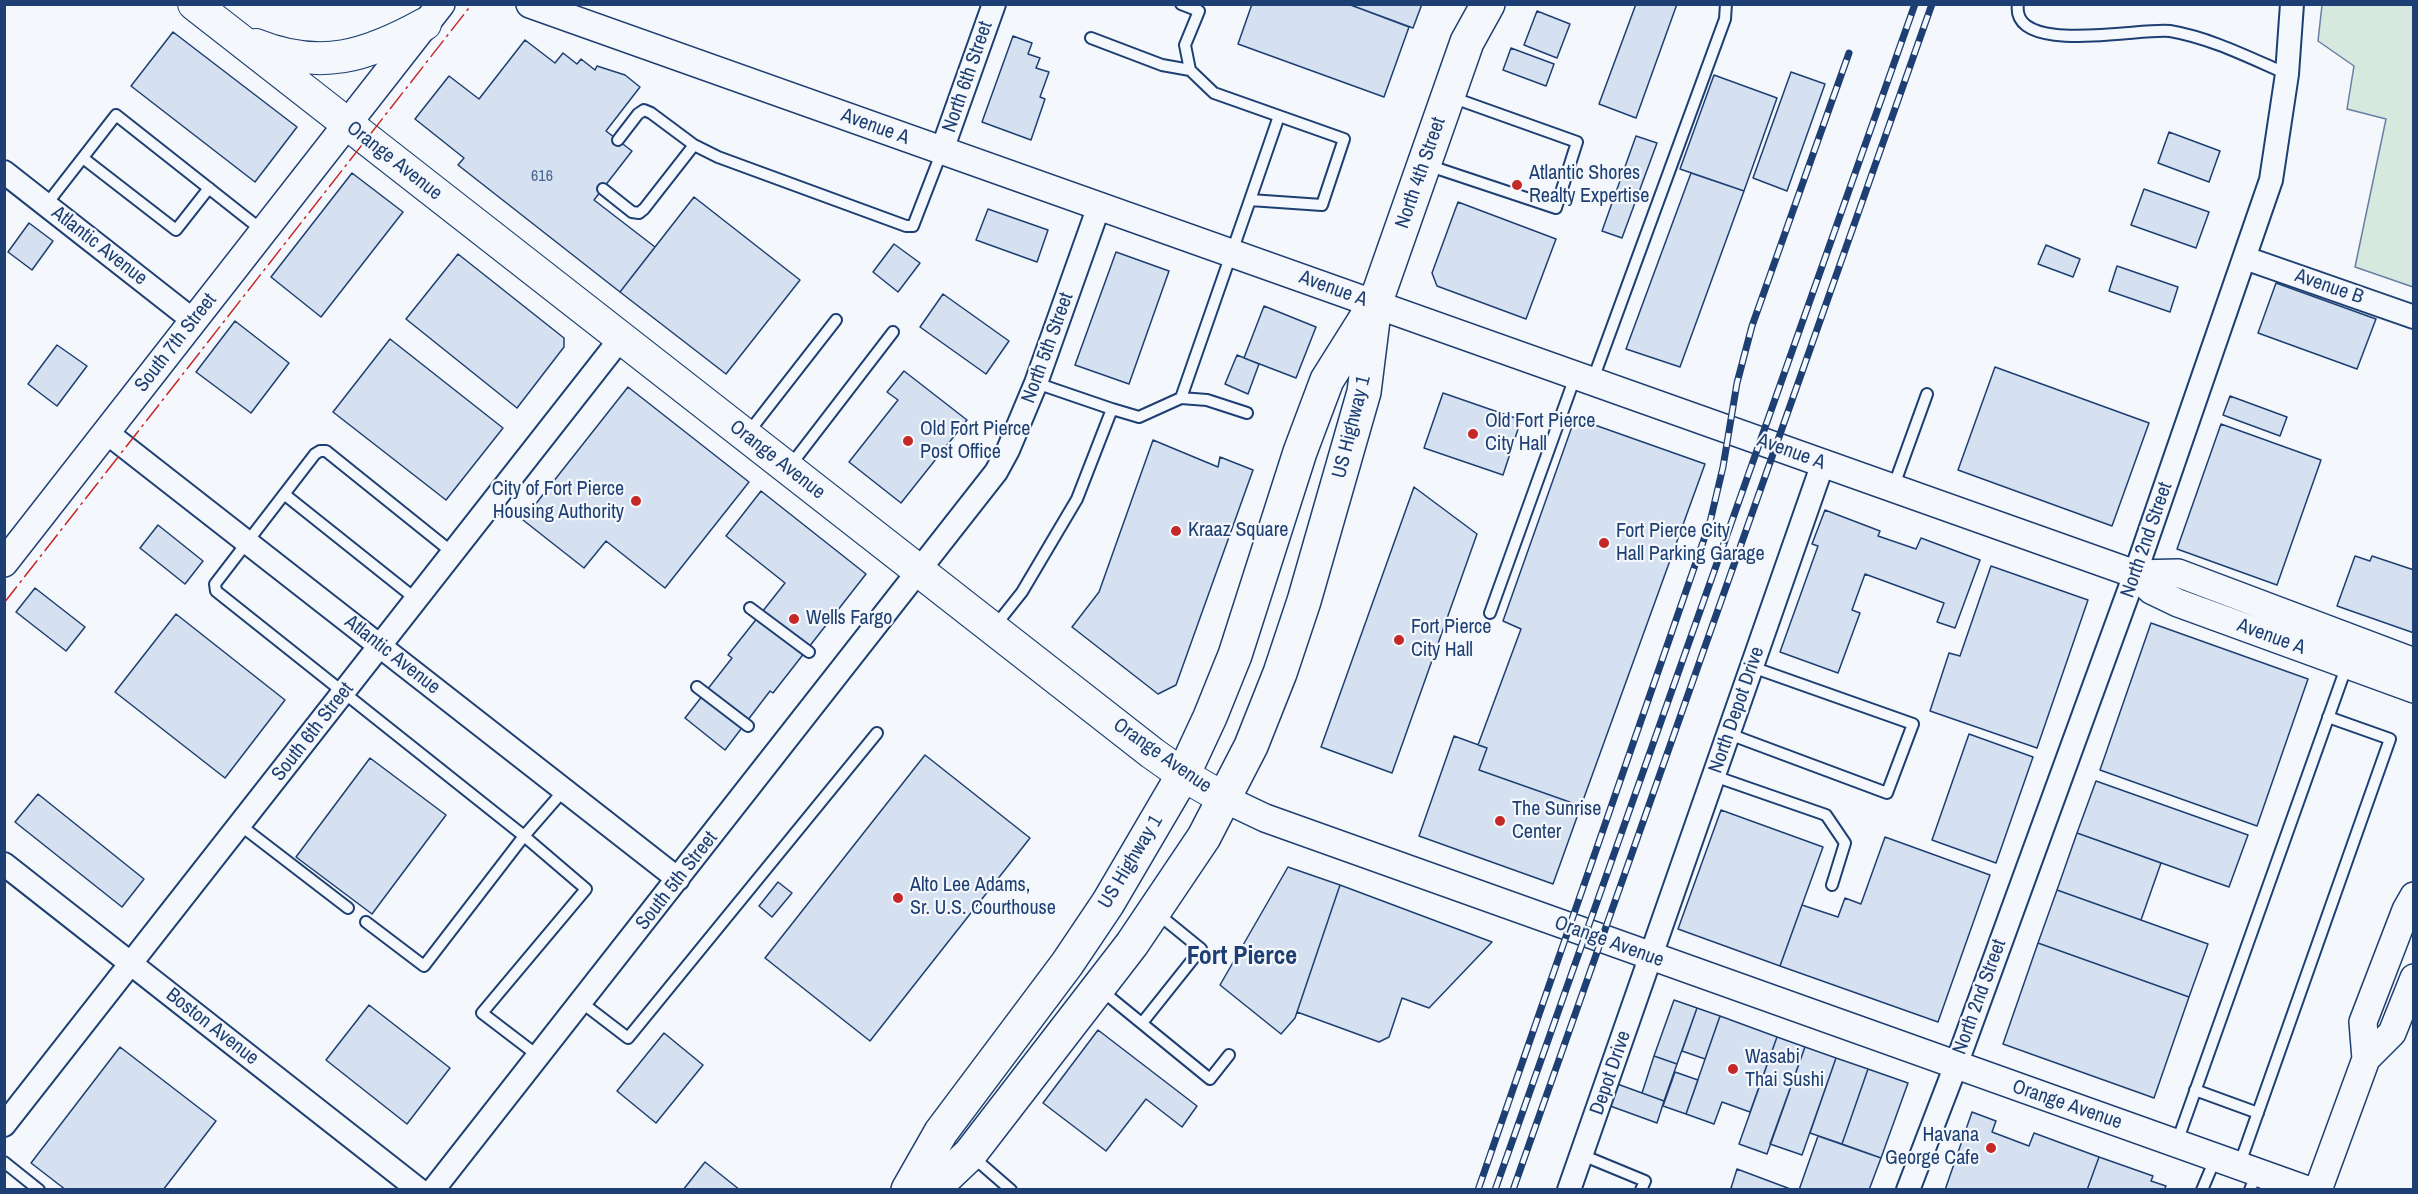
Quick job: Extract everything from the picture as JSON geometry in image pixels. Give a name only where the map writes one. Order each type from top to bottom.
[{"type":"main road","name":"Orange Avenue","points":[[194,4],[1147,750],[1183,775],[1225,799]]},
{"type":"main road","name":"North 4th Street","points":[[1467,42],[1472,4]]},
{"type":"main road","name":"North 4th Street","points":[[1375,304],[1467,42],[1488,4]]},
{"type":"main road","points":[[236,37],[274,53],[308,59],[334,59],[357,55],[391,43],[433,14]]},
{"type":"main road","name":"US Highway 1","points":[[908,1190],[941,1132],[1067,964],[1114,892],[1183,775],[1235,655],[1300,452],[1327,380],[1375,304]]},
{"type":"main road","name":"US Highway 1","points":[[932,1190],[969,1154],[1155,912],[1197,848],[1225,799],[1251,746],[1272,694],[1304,601],[1364,392],[1375,304]]},
{"type":"street","name":"Avenue A","points":[[530,4],[2135,574],[2178,573],[2351,652],[2414,689]]},
{"type":"street","name":"North 6th Street","points":[[942,150],[994,4]]},
{"type":"street","name":"North 2nd Street","points":[[1908,1190],[1956,1065],[2135,574],[2271,180],[2287,74],[2292,4]]},
{"type":"street","name":"South 7th Street","points":[[4,563],[433,14]]},
{"type":"street","name":"Atlantic Avenue","points":[[4,172],[194,321]]},
{"type":"street","name":"North 5th Street","points":[[919,571],[996,472],[1008,450],[1036,383],[1100,206]]},
{"type":"street","name":"Avenue B","points":[[2245,258],[2414,316]]},
{"type":"street","name":"South 6th Street","points":[[4,1125],[621,338]]},
{"type":"street","name":"Atlantic Avenue","points":[[106,432],[678,879]]},
{"type":"street","name":"North Depot Drive","points":[[1651,957],[1823,463]]},
{"type":"street","name":"South 5th Street","points":[[433,1190],[919,571]]},
{"type":"street","name":"Avenue A","points":[[2351,652],[2414,662]]},
{"type":"street","name":"Orange Avenue","points":[[1225,799],[1264,818],[2176,1143],[2240,1171],[2307,1190]]},
{"type":"street","name":"Boston Avenue","points":[[4,864],[419,1190]]},
{"type":"street","points":[[2318,1190],[2366,1059],[2363,1022],[2406,910],[2414,896]]},
{"type":"street","name":"Depot Drive","points":[[1569,1190],[1651,957]]},
{"type":"street","points":[[2366,1059],[2392,1033],[2414,978]]},
{"type":"lane","points":[[1181,4],[1199,11],[1185,45],[1190,70]]},
{"type":"lane","points":[[1490,613],[1725,19],[1726,4]]},
{"type":"lane","points":[[2018,4],[2016,13],[2022,23],[2035,31],[2064,37],[2169,31],[2227,49],[2287,74]]},
{"type":"lane","points":[[1091,39],[1162,65],[1190,70],[1214,93],[1344,139],[1322,205],[1250,200]]},
{"type":"lane","points":[[1424,165],[1556,208],[1577,142],[1448,95]]},
{"type":"lane","points":[[618,140],[638,114],[644,110],[694,146],[718,157],[906,226],[913,226],[942,150]]},
{"type":"lane","points":[[46,205],[116,115],[263,231]]},
{"type":"lane","points":[[1182,398],[1279,116]]},
{"type":"lane","points":[[603,189],[632,212],[639,213],[645,209],[694,146]]},
{"type":"lane","points":[[83,158],[176,230],[208,188]]},
{"type":"lane","points":[[746,436],[836,320]]},
{"type":"lane","points":[[788,469],[893,332]]},
{"type":"lane","points":[[1036,383],[1139,417],[1182,398],[1207,400],[1247,413]]},
{"type":"lane","points":[[1893,489],[1927,394]]},
{"type":"lane","points":[[993,629],[1022,592],[1077,499],[1112,409]]},
{"type":"lane","points":[[453,553],[326,451],[320,450],[215,584],[216,591],[586,888],[482,1013],[537,1055]]},
{"type":"lane","points":[[284,494],[417,600]]},
{"type":"lane","points":[[750,608],[809,652]]},
{"type":"lane","points":[[2176,1143],[2351,652]]},
{"type":"lane","points":[[1729,734],[1887,793],[1913,724],[1752,667]]},
{"type":"lane","points":[[697,687],[748,726]]},
{"type":"lane","points":[[2202,1190],[2240,1171],[2258,1113],[2390,739],[2328,717]]},
{"type":"lane","points":[[581,1002],[628,1038],[877,733]]},
{"type":"lane","points":[[1714,776],[1826,815],[1845,843],[1832,885]]},
{"type":"lane","points":[[366,922],[424,966],[524,836],[564,790]]},
{"type":"lane","points":[[240,825],[348,908]]},
{"type":"lane","points":[[1142,1023],[1201,949],[1155,912]]},
{"type":"lane","points":[[1098,988],[1210,1079],[1229,1055]]},
{"type":"lane","points":[[2195,1090],[2258,1113]]},
{"type":"lane","points":[[969,1154],[1011,1190]]},
{"type":"lane","points":[[1582,1155],[1645,1181],[1641,1190]]},
{"type":"lane","points":[[4,1162],[39,1190]]},
{"type":"shaded area","points":[[2322,5],[2413,5],[2413,287],[2355,267],[2386,119],[2347,109],[2354,66],[2318,41]]},
{"type":"building","points":[[1252,4],[1348,4],[1409,27],[1384,97],[1238,44]]},
{"type":"building","points":[[1348,4],[1422,4],[1413,28]]},
{"type":"building","points":[[1636,4],[1677,4],[1636,118],[1599,104]]},
{"type":"building","points":[[1537,11],[1570,24],[1557,58],[1524,45]]},
{"type":"building","points":[[173,32],[297,127],[255,182],[131,86]]},
{"type":"building","points":[[1013,36],[1032,43],[1028,54],[1040,58],[1036,68],[1049,72],[1040,97],[1045,99],[1031,140],[982,122]]},
{"type":"building","points":[[525,40],[555,63],[563,53],[577,64],[581,59],[595,70],[597,66],[625,75],[640,87],[606,131],[632,151],[594,200],[655,247],[620,292],[458,165],[464,158],[415,119],[449,76],[479,99]]},
{"type":"building","points":[[1511,48],[1554,64],[1546,86],[1503,70]]},
{"type":"building","points":[[1791,72],[1825,84],[1787,191],[1753,178]]},
{"type":"building","points":[[1714,75],[1777,98],[1744,191],[1680,169]]},
{"type":"building","points":[[2169,132],[2220,151],[2209,182],[2158,163]]},
{"type":"building","points":[[1636,136],[1657,143],[1622,238],[1602,231]]},
{"type":"building","points":[[352,173],[403,212],[321,317],[271,277]]},
{"type":"building","points":[[1691,173],[1744,191],[1680,367],[1626,349]]},
{"type":"building","points":[[2144,189],[2209,212],[2196,248],[2131,225]]},
{"type":"building","points":[[694,197],[800,280],[726,374],[620,292]]},
{"type":"building","points":[[1458,202],[1556,239],[1526,319],[1437,286],[1432,273]]},
{"type":"building","points":[[988,209],[1048,230],[1037,262],[976,240]]},
{"type":"building","points":[[29,223],[53,241],[32,270],[8,252]]},
{"type":"building","points":[[894,244],[920,263],[898,292],[873,272]]},
{"type":"building","points":[[2046,245],[2080,259],[2073,277],[2038,264]]},
{"type":"building","points":[[1116,252],[1169,271],[1129,384],[1075,365]]},
{"type":"building","points":[[458,254],[564,338],[564,347],[517,408],[406,319]]},
{"type":"building","points":[[2117,266],[2178,287],[2170,312],[2109,291]]},
{"type":"building","points":[[2276,283],[2376,319],[2357,369],[2258,333]]},
{"type":"building","points":[[943,294],[1009,341],[986,374],[920,327]]},
{"type":"building","points":[[1264,306],[1316,327],[1296,378],[1244,358]]},
{"type":"building","points":[[235,321],[289,363],[251,413],[196,372]]},
{"type":"building","points":[[390,339],[503,428],[446,500],[333,412]]},
{"type":"building","points":[[57,345],[87,366],[57,406],[28,384]]},
{"type":"building","points":[[1237,355],[1259,364],[1248,394],[1225,384]]},
{"type":"building","points":[[1995,367],[2149,423],[2112,526],[1958,470]]},
{"type":"building","name":"Old Fort Pierce Post Office","points":[[904,371],[967,420],[901,503],[849,462],[898,400],[887,392]]},
{"type":"building","name":"City of Fort Pierce Housing Authority","points":[[628,387],[749,482],[665,588],[606,541],[584,568],[523,520]]},
{"type":"building","name":"Old Fort Pierce City Hall","points":[[1443,393],[1521,420],[1503,475],[1424,448]]},
{"type":"building","points":[[2230,396],[2287,417],[2280,436],[2223,415]]},
{"type":"building","name":"Fort Pierce City Hall Parking Garage","points":[[1575,418],[1705,464],[1581,806],[1479,770],[1487,748],[1478,745],[1521,629],[1503,621]]},
{"type":"building","points":[[2221,424],[2321,460],[2277,585],[2177,549]]},
{"type":"building","name":"Kraaz Square","points":[[1153,440],[1218,467],[1220,457],[1253,470],[1176,685],[1158,694],[1072,627],[1099,592]]},
{"type":"building","name":"Fort Pierce City Hall","points":[[1414,487],[1477,534],[1392,773],[1321,747]]},
{"type":"building","name":"Wells Fargo","points":[[761,491],[866,574],[773,693],[770,691],[725,750],[685,718],[732,658],[728,655],[785,583],[726,536]]},
{"type":"building","points":[[1825,510],[1880,531],[1878,536],[1916,549],[1921,538],[1980,560],[1955,628],[1937,622],[1944,603],[1865,574],[1852,610],[1860,613],[1838,673],[1780,652],[1818,546],[1812,544]]},
{"type":"building","points":[[158,525],[203,561],[185,584],[140,548]]},
{"type":"building","points":[[2355,556],[2370,561],[2372,556],[2414,570],[2414,633],[2337,606]]},
{"type":"building","points":[[1991,566],[2088,600],[2037,748],[1930,711],[1949,653],[1960,656]]},
{"type":"building","points":[[35,588],[85,627],[66,651],[16,612]]},
{"type":"building","points":[[176,614],[285,700],[225,778],[115,692]]},
{"type":"building","points":[[2151,623],[2308,679],[2257,826],[2100,770]]},
{"type":"building","points":[[1969,734],[2033,757],[1996,863],[1932,840]]},
{"type":"building","name":"The Sunrise Center","points":[[1454,736],[1487,748],[1479,770],[1581,806],[1553,884],[1419,836]]},
{"type":"building","name":"Alto Lee Adams, Sr. U.S. Courthouse","points":[[925,755],[1030,838],[870,1041],[765,958]]},
{"type":"building","points":[[370,758],[446,815],[372,914],[296,857]]},
{"type":"building","points":[[2096,781],[2248,835],[2229,887],[2077,833]]},
{"type":"building","points":[[38,794],[144,879],[122,907],[15,822]]},
{"type":"building","points":[[1721,810],[1823,847],[1780,966],[1678,929]]},
{"type":"building","points":[[2077,833],[2161,863],[2141,920],[2057,890]]},
{"type":"building","points":[[1885,837],[1990,875],[1938,1022],[1780,966],[1802,905],[1838,917],[1845,898],[1861,904]]},
{"type":"building","points":[[1288,867],[1340,885],[1295,1018],[1281,1034],[1220,985]]},
{"type":"building","points":[[778,882],[792,893],[772,917],[759,906]]},
{"type":"building","points":[[1340,885],[1492,942],[1429,1008],[1402,998],[1389,1037],[1379,1042],[1297,1012]]},
{"type":"building","points":[[2057,890],[2208,944],[2189,997],[2038,943]]},
{"type":"building","points":[[2038,943],[2189,997],[2154,1098],[2003,1044]]},
{"type":"building","points":[[1674,1000],[1697,1008],[1677,1064],[1654,1056]]},
{"type":"building","points":[[369,1005],[450,1068],[407,1124],[326,1060]]},
{"type":"building","points":[[1697,1008],[1720,1016],[1705,1059],[1682,1051]]},
{"type":"building","name":"Wasabi Thai Sushi","points":[[1720,1016],[1777,1037],[1750,1112],[1722,1102],[1714,1124],[1686,1114]]},
{"type":"building","points":[[1098,1030],[1197,1106],[1182,1127],[1146,1099],[1106,1151],[1043,1103]]},
{"type":"building","points":[[664,1033],[703,1065],[656,1123],[617,1091]]},
{"type":"building","points":[[1777,1037],[1805,1047],[1767,1154],[1739,1144]]},
{"type":"building","points":[[120,1047],[216,1121],[163,1190],[66,1190],[31,1163]]},
{"type":"building","points":[[1805,1047],[1836,1058],[1802,1155],[1770,1144]]},
{"type":"building","points":[[1654,1056],[1677,1064],[1664,1101],[1642,1093]]},
{"type":"building","points":[[1836,1058],[1868,1069],[1842,1144],[1810,1133]]},
{"type":"building","points":[[1868,1069],[1908,1083],[1881,1158],[1842,1144]]},
{"type":"building","points":[[1675,1072],[1698,1080],[1686,1114],[1663,1106]]},
{"type":"building","points":[[1609,1081],[1664,1101],[1657,1123],[1602,1103]]},
{"type":"building","points":[[1972,1112],[1996,1121],[1992,1132],[2029,1146],[2034,1133],[2099,1157],[2087,1190],[1945,1190]]},
{"type":"building","points":[[1818,1136],[1881,1158],[1869,1190],[1799,1190]]},
{"type":"building","points":[[2099,1157],[2153,1176],[2151,1181],[2166,1186],[2164,1190],[2087,1190]]},
{"type":"building","points":[[705,1162],[740,1190],[683,1190]]},
{"type":"building","points":[[1737,1169],[1793,1190],[1735,1190],[1731,1188]]},
{"type":"railway","points":[[1495,1190],[1915,4]]},
{"type":"railway","points":[[1513,1190],[1932,4]]},
{"type":"railway","points":[[1478,1190],[1710,522],[1723,467],[1737,383],[1752,326],[1849,53]]},
{"type":"power","points":[[4,603],[472,4]]},
{"type":"place","name":"Atlantic Shores Realty Expertise","points":[[1517,185]]},
{"type":"place","name":"Old Fort Pierce City Hall","points":[[1473,434]]},
{"type":"place","name":"Old Fort Pierce Post Office","points":[[908,441]]},
{"type":"place","name":"City of Fort Pierce Housing Authority","points":[[636,501]]},
{"type":"place","name":"Kraaz Square","points":[[1176,531]]},
{"type":"place","name":"Fort Pierce City Hall Parking Garage","points":[[1604,543]]},
{"type":"place","name":"Wells Fargo","points":[[794,619]]},
{"type":"place","name":"Fort Pierce City Hall","points":[[1399,640]]},
{"type":"place","name":"The Sunrise Center","points":[[1500,821]]},
{"type":"place","name":"Alto Lee Adams, Sr. U.S. Courthouse","points":[[898,898]]},
{"type":"place","name":"Wasabi Thai Sushi","points":[[1733,1069]]},
{"type":"place","name":"Havana George Cafe","points":[[1991,1148]]},
{"type":"district","name":"Fort Pierce","points":[[1242,957]]}]
